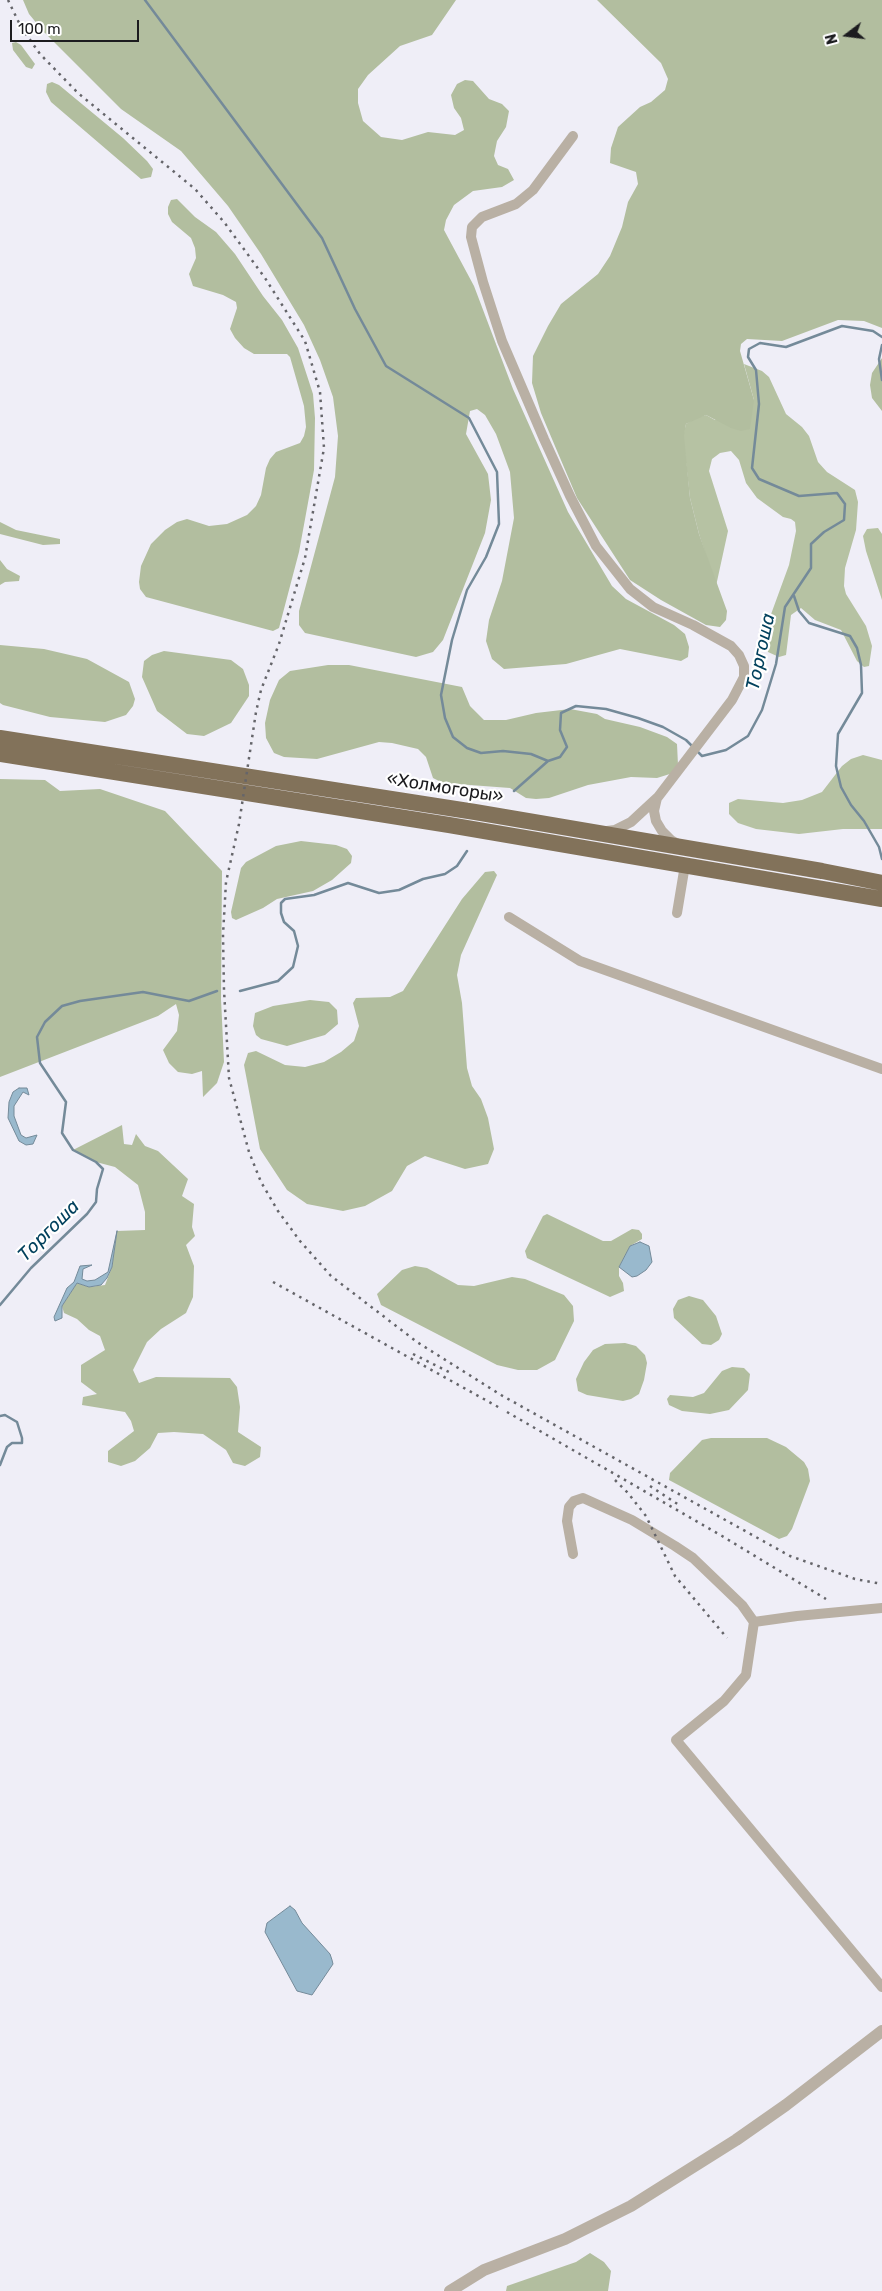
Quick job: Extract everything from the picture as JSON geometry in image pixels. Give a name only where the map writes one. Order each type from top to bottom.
[{"type":"highway","name":"«Холмогоры»","points":[[0,738],[595,833],[882,883]]},
{"type":"highway","name":"«Холмогоры»","points":[[0,754],[714,869],[882,899]]},
{"type":"street","points":[[573,136],[533,190],[516,204],[482,217],[472,227],[471,237],[502,341],[558,472],[596,546],[630,589],[653,607],[693,625],[731,646],[739,655],[744,666],[744,677],[732,700],[658,798],[624,827],[595,833]]},
{"type":"street","points":[[658,798],[654,811],[656,820],[671,840],[685,848]]},
{"type":"street","points":[[677,913],[685,865]]},
{"type":"street","points":[[510,917],[580,961],[882,1069]]},
{"type":"street","points":[[573,1554],[567,1520],[569,1507],[574,1501],[583,1498],[632,1520],[693,1558],[730,1592],[754,1622],[746,1675],[724,1700],[676,1740],[882,1987]]},
{"type":"street","points":[[754,1622],[882,1608]]},
{"type":"street","points":[[450,2291],[484,2270],[565,2239],[631,2206],[736,2140],[786,2105],[882,2030]]},
{"type":"green space","points":[[23,0],[456,0],[432,35],[400,46],[368,75],[358,89],[358,103],[363,121],[381,137],[402,140],[428,132],[455,135],[464,130],[461,118],[454,108],[451,95],[457,84],[465,80],[473,81],[489,99],[502,104],[509,111],[506,127],[497,141],[494,156],[498,165],[508,169],[514,180],[502,187],[473,191],[454,205],[446,220],[444,230],[474,286],[513,389],[568,512],[612,586],[626,599],[674,625],[685,634],[689,647],[688,657],[681,661],[620,649],[566,664],[504,669],[492,659],[486,641],[489,620],[502,581],[514,518],[510,472],[496,434],[485,415],[477,409],[470,411],[466,434],[488,474],[491,500],[485,533],[443,640],[433,652],[416,657],[305,633],[299,625],[299,611],[335,477],[338,436],[333,397],[320,360],[304,325],[261,254],[228,206],[181,151],[121,109],[43,31],[29,14]]},
{"type":"green space","points":[[597,0],[882,0],[882,328],[864,321],[838,320],[782,341],[747,339],[741,344],[740,351],[754,400],[750,429],[741,431],[731,428],[706,415],[686,424],[684,436],[690,498],[699,534],[727,611],[726,620],[720,627],[706,625],[630,580],[577,498],[541,413],[532,383],[533,356],[548,326],[561,304],[598,274],[610,256],[622,227],[628,202],[638,184],[636,172],[610,163],[611,148],[618,127],[640,107],[651,102],[665,90],[668,79],[661,63]]},
{"type":"green space","points":[[16,42],[21,45],[35,64],[32,69],[26,67],[13,50],[12,43]]},
{"type":"green space","points":[[52,82],[59,85],[123,138],[147,161],[153,169],[151,177],[141,179],[51,102],[46,92],[47,84]]},
{"type":"green space","points":[[177,199],[195,217],[216,232],[235,254],[263,296],[282,320],[298,348],[313,394],[315,418],[314,470],[299,552],[279,628],[273,631],[146,597],[140,589],[141,566],[151,544],[165,530],[177,522],[187,519],[209,526],[227,524],[247,515],[256,506],[261,495],[266,468],[270,459],[276,452],[300,443],[306,427],[304,406],[290,357],[287,354],[254,354],[244,348],[230,329],[237,308],[236,302],[223,295],[193,286],[189,274],[196,258],[195,248],[191,238],[172,222],[168,214],[171,200]]},
{"type":"green space","points":[[882,358],[882,411],[872,398],[870,385],[872,373]]},
{"type":"green space","points":[[744,364],[762,371],[769,377],[786,414],[802,427],[809,436],[818,462],[827,472],[855,490],[858,502],[856,530],[845,568],[844,586],[846,594],[866,626],[872,646],[869,666],[864,667],[857,661],[841,630],[815,620],[801,608],[791,615],[786,655],[779,657],[768,652],[765,639],[770,617],[789,565],[796,531],[795,522],[783,517],[757,498],[746,483],[739,460],[731,451],[720,453],[712,459],[709,471],[728,531],[716,586],[699,534],[690,498],[683,436],[686,424],[696,418],[706,415],[715,420],[754,400]]},
{"type":"green space","points":[[0,522],[16,530],[60,539],[60,544],[43,545],[0,534]]},
{"type":"green space","points":[[878,528],[882,534],[882,600],[863,536],[867,529]]},
{"type":"green space","points":[[0,560],[7,569],[20,576],[19,581],[5,582],[0,585]]},
{"type":"green space","points":[[0,645],[44,649],[87,659],[129,682],[135,699],[133,706],[126,715],[105,722],[50,717],[3,705],[0,703]]},
{"type":"green space","points":[[164,651],[231,660],[243,669],[249,685],[249,696],[231,723],[204,736],[187,734],[157,711],[142,677],[144,661],[152,655]]},
{"type":"green space","points":[[328,665],[349,665],[462,687],[470,706],[484,720],[506,720],[536,713],[570,709],[597,714],[605,719],[640,727],[667,737],[677,744],[678,765],[673,773],[657,778],[631,777],[588,785],[549,798],[536,799],[526,798],[510,788],[443,783],[433,778],[426,757],[418,749],[392,743],[379,742],[317,759],[284,757],[274,753],[266,738],[265,723],[270,700],[279,680],[290,671]]},
{"type":"green space","points":[[863,755],[882,760],[882,829],[843,829],[799,834],[756,829],[738,823],[729,814],[729,803],[738,799],[783,803],[802,800],[822,792],[842,766],[851,759]]},
{"type":"green space","points":[[0,779],[45,780],[60,791],[100,789],[165,811],[222,871],[221,999],[224,1062],[217,1083],[203,1097],[202,1071],[192,1074],[178,1072],[169,1063],[163,1050],[177,1031],[179,1015],[176,1004],[158,1016],[0,1077]]},
{"type":"green space","points":[[301,841],[336,845],[347,849],[352,856],[351,863],[332,880],[313,891],[277,899],[263,908],[236,920],[232,918],[231,912],[241,868],[246,862],[276,846]]},
{"type":"green space","points":[[494,871],[497,875],[461,955],[457,975],[462,1003],[467,1068],[472,1086],[481,1099],[488,1118],[494,1149],[488,1164],[465,1169],[425,1156],[407,1166],[392,1191],[365,1206],[343,1211],[307,1204],[287,1190],[260,1149],[244,1065],[248,1053],[256,1051],[285,1065],[305,1067],[324,1062],[341,1052],[354,1041],[359,1026],[353,1003],[356,998],[390,997],[403,991],[462,899],[485,872]]},
{"type":"green space","points":[[310,1000],[329,1002],[337,1010],[338,1024],[325,1035],[287,1046],[261,1039],[256,1035],[253,1026],[255,1013],[273,1006]]},
{"type":"green space","points":[[122,1125],[124,1144],[132,1145],[136,1134],[145,1146],[158,1151],[188,1179],[182,1196],[194,1204],[192,1227],[195,1236],[186,1245],[194,1266],[193,1297],[186,1313],[161,1329],[147,1342],[133,1370],[139,1383],[156,1377],[230,1378],[237,1387],[240,1407],[238,1432],[261,1447],[260,1457],[245,1466],[233,1463],[226,1450],[203,1434],[174,1432],[158,1433],[150,1448],[135,1461],[121,1466],[108,1462],[108,1451],[134,1431],[131,1421],[125,1412],[82,1405],[83,1397],[97,1394],[81,1382],[81,1365],[105,1350],[100,1336],[89,1330],[77,1319],[64,1313],[62,1306],[77,1283],[89,1287],[105,1285],[112,1267],[117,1231],[145,1230],[145,1212],[138,1185],[115,1167],[96,1162],[73,1150]]},
{"type":"green space","points":[[547,1214],[603,1241],[611,1241],[632,1229],[639,1230],[642,1234],[642,1239],[630,1246],[619,1267],[619,1276],[623,1283],[624,1291],[610,1297],[527,1258],[525,1251],[543,1216]]},
{"type":"green space","points":[[415,1266],[427,1268],[458,1285],[474,1286],[512,1277],[525,1279],[564,1295],[573,1306],[574,1321],[555,1360],[537,1370],[518,1370],[497,1365],[381,1305],[377,1294],[402,1270]]},
{"type":"green space","points":[[689,1296],[703,1300],[716,1316],[722,1334],[719,1340],[711,1345],[702,1344],[674,1318],[673,1309],[678,1300]]},
{"type":"green space","points":[[625,1343],[636,1346],[645,1355],[647,1363],[639,1394],[623,1401],[587,1395],[578,1391],[576,1379],[584,1362],[593,1350],[605,1344]]},
{"type":"green space","points":[[732,1367],[744,1368],[750,1374],[748,1390],[729,1410],[710,1414],[682,1411],[669,1405],[667,1399],[670,1395],[693,1397],[704,1393],[722,1371]]},
{"type":"green space","points":[[711,1438],[767,1438],[786,1447],[804,1462],[808,1469],[810,1481],[792,1529],[787,1536],[779,1539],[669,1480],[670,1473],[702,1440]]},
{"type":"green space","points":[[590,2253],[604,2262],[611,2271],[608,2291],[506,2291],[507,2286],[576,2262]]},
{"type":"water","points":[[19,1088],[27,1088],[29,1095],[23,1092],[14,1106],[14,1116],[21,1135],[26,1138],[37,1135],[33,1144],[26,1145],[19,1141],[8,1118],[9,1102],[13,1092]]},
{"type":"water","points":[[117,1231],[112,1267],[107,1278],[101,1285],[89,1287],[77,1283],[62,1306],[62,1318],[55,1321],[54,1317],[67,1288],[74,1282],[80,1266],[92,1265],[83,1269],[82,1279],[87,1281],[95,1280],[108,1272]]},
{"type":"water","points":[[640,1242],[649,1246],[652,1262],[646,1270],[632,1277],[619,1267],[630,1246]]},
{"type":"water","points":[[290,1906],[295,1910],[302,1923],[330,1954],[333,1964],[312,1995],[297,1991],[265,1932],[267,1923]]},
{"type":"waterway","points":[[145,0],[322,238],[355,309],[386,366],[469,418],[497,472],[499,524],[486,557],[467,590],[452,640],[441,695],[445,718],[453,737],[467,748],[481,753],[503,751],[531,754],[548,761]]},
{"type":"waterway","name":"Торгоша","points":[[698,752],[702,756],[726,750],[748,736],[762,710],[776,664],[785,607],[811,568],[811,544],[824,532],[844,520],[845,504],[837,493],[799,496],[759,479],[752,468],[759,404],[756,370],[748,357],[749,349],[760,343],[786,347],[842,326],[873,331],[882,337]]},
{"type":"waterway","name":"Торгоша","points":[[882,345],[879,359],[882,380]]},
{"type":"waterway","points":[[794,596],[799,611],[809,623],[850,636],[857,648],[861,665],[862,693],[838,734],[836,766],[841,787],[879,847],[882,859]]},
{"type":"waterway","name":"Торгоша","points":[[514,791],[548,761],[560,757],[567,747],[560,730],[561,713],[576,706],[606,709],[638,718],[663,727],[686,740],[694,748]]},
{"type":"waterway","name":"Торгоша","points":[[240,991],[278,981],[293,967],[298,946],[294,931],[284,922],[281,913],[281,903],[285,899],[314,895],[348,883],[379,893],[399,890],[423,879],[445,874],[457,866],[467,851]]},
{"type":"waterway","name":"Торгоша","points":[[0,1305],[31,1268],[87,1214],[96,1202],[97,1189],[103,1169],[96,1162],[73,1150],[62,1133],[66,1102],[40,1063],[37,1037],[45,1022],[62,1006],[80,1001],[143,992],[189,1001],[217,991]]},
{"type":"waterway","name":"Торгоша","points":[[0,1416],[5,1415],[17,1422],[22,1438],[22,1443],[12,1443],[7,1447],[0,1465]]},
{"type":"railway","points":[[8,0],[21,27],[40,54],[78,93],[195,189],[224,222],[265,278],[305,341],[320,392],[324,448],[305,558],[279,644],[261,690],[239,824],[226,882],[223,935],[229,1078],[249,1152],[261,1182],[278,1211],[300,1241],[331,1276],[417,1342],[501,1395],[790,1556],[855,1579],[882,1584]]},
{"type":"railway","points":[[273,1282],[500,1408]]},
{"type":"railway","points":[[413,1354],[453,1374]]},
{"type":"railway","points":[[507,1412],[722,1536],[826,1599]]},
{"type":"railway","points":[[615,1480],[646,1516],[675,1576],[727,1638]]},
{"type":"railway","points":[[650,1486],[679,1505]]}]
